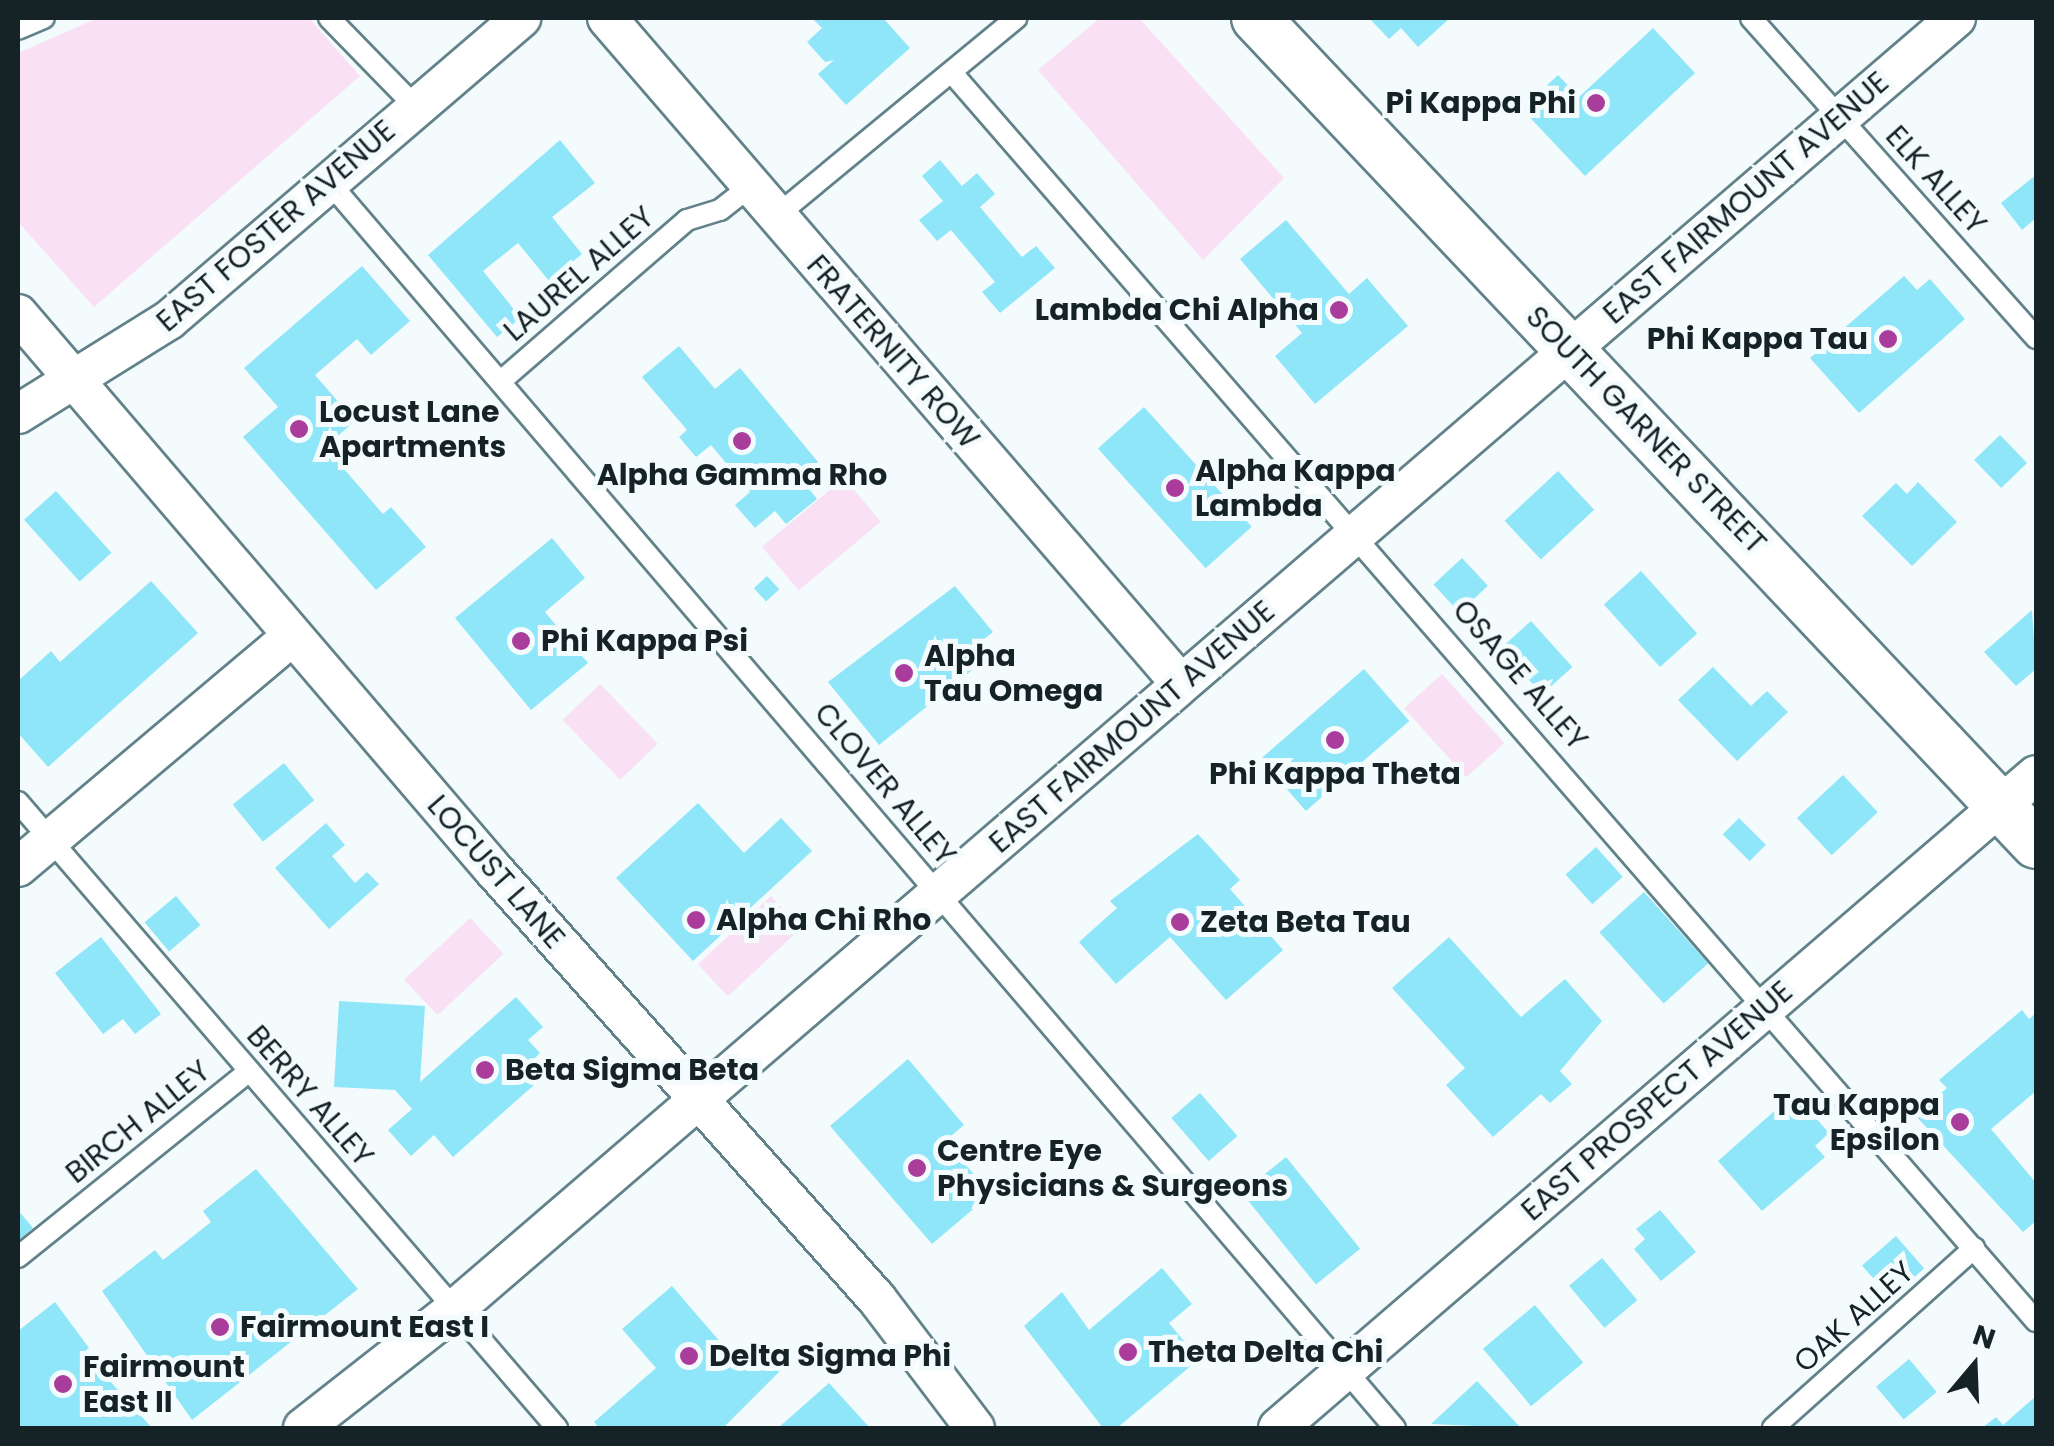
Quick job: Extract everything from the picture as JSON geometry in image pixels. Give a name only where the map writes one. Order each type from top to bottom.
[{"type":"street","name":"EAST FOSTER AVENUE","points":[[18,414],[169,320],[521,18]]},
{"type":"street","name":"FRATERNITY ROW","points":[[607,18],[1181,684]]},
{"type":"street","name":"SOUTH GARNER STREET","points":[[1256,18],[2036,844]]},
{"type":"street","name":"EAST FAIRMOUNT AVENUE","points":[[303,1428],[456,1309],[1956,18]]},
{"type":"street","name":"LOCUST LANE","points":[[18,314],[696,1101],[877,1300],[976,1428]]},
{"type":"street","points":[[18,867],[292,636]]},
{"type":"street","name":"EAST PROSPECT AVENUE","points":[[1278,1428],[2036,775]]},
{"type":"lane","points":[[18,29],[44,18]]},
{"type":"lane","points":[[329,18],[416,107]]},
{"type":"lane","points":[[775,217],[1016,18]]},
{"type":"lane","name":"ELK ALLEY","points":[[1751,18],[2036,338]]},
{"type":"lane","name":"OSAGE ALLEY","points":[[952,74],[1358,534],[2036,1321]]},
{"type":"lane","name":"CLOVER ALLEY","points":[[328,181],[1395,1428]]},
{"type":"lane","name":"LAUREL ALLEY","points":[[501,381],[687,220],[720,210],[749,187]]},
{"type":"lane","name":"BERRY ALLEY","points":[[18,802],[557,1428]]},
{"type":"lane","name":"BIRCH ALLEY","points":[[18,1257],[249,1071]]},
{"type":"lane","name":"OAK ALLEY","points":[[1774,1428],[1974,1248]]},
{"type":"shaded area","points":[[98,18],[309,18],[360,76],[94,307],[18,222],[18,53]]},
{"type":"shaded area","points":[[1100,18],[1139,18],[1284,178],[1203,260],[1038,70]]},
{"type":"shaded area","points":[[844,478],[881,522],[799,590],[762,547]]},
{"type":"shaded area","points":[[1442,674],[1504,743],[1466,777],[1404,708]]},
{"type":"shaded area","points":[[600,684],[658,744],[620,780],[563,720]]},
{"type":"shaded area","points":[[771,896],[801,928],[728,996],[698,964]]},
{"type":"shaded area","points":[[470,918],[503,954],[438,1015],[404,979]]},
{"type":"building","points":[[812,18],[883,18],[910,48],[846,105],[818,74],[834,60],[825,62],[807,42],[822,28]]},
{"type":"building","points":[[1369,18],[1450,18],[1418,47],[1401,28],[1389,39]]},
{"type":"building","name":"Pi Kappa Phi","points":[[1653,28],[1695,73],[1585,176],[1522,109],[1558,75],[1579,97]]},
{"type":"building","points":[[560,140],[595,183],[552,217],[582,254],[549,281],[518,243],[483,271],[521,318],[497,337],[428,255]]},
{"type":"building","points":[[940,160],[962,186],[977,173],[995,194],[980,207],[1022,257],[1036,246],[1055,268],[1000,313],[982,292],[995,282],[951,230],[937,241],[919,220],[943,201],[922,176]]},
{"type":"building","points":[[2036,175],[2036,218],[2022,230],[2001,203]]},
{"type":"building","name":"Lambda Chi Alpha","points":[[1286,220],[1349,294],[1367,278],[1408,326],[1315,404],[1275,356],[1302,333],[1240,259]]},
{"type":"building","name":"Locust Lane Apartments","points":[[362,266],[410,321],[371,355],[357,339],[315,375],[355,421],[325,447],[383,514],[391,507],[426,547],[376,590],[243,437],[278,407],[244,368]]},
{"type":"building","name":"Phi Kappa Tau","points":[[1904,276],[1917,290],[1930,279],[1965,319],[1859,413],[1810,358]]},
{"type":"building","name":"Alpha Gamma Rho","points":[[679,346],[715,389],[740,368],[818,462],[800,477],[817,499],[786,524],[775,511],[755,528],[735,505],[750,492],[711,445],[696,457],[679,437],[687,430],[642,377]]},
{"type":"building","name":"Alpha Kappa Lambda","points":[[1144,407],[1252,527],[1206,568],[1098,448]]},
{"type":"building","points":[[2000,435],[2027,463],[2001,488],[1974,460]]},
{"type":"building","points":[[1558,471],[1594,510],[1541,560],[1505,521]]},
{"type":"building","points":[[1918,482],[1957,522],[1912,566],[1862,516],[1896,483],[1907,494]]},
{"type":"building","points":[[56,491],[112,553],[80,581],[24,520]]},
{"type":"building","name":"Phi Kappa Psi","points":[[552,538],[585,578],[545,612],[588,663],[531,710],[455,618]]},
{"type":"building","points":[[1462,558],[1488,586],[1459,612],[1433,585]]},
{"type":"building","points":[[1641,571],[1697,633],[1660,667],[1604,604]]},
{"type":"building","points":[[767,576],[779,589],[766,601],[754,588]]},
{"type":"building","points":[[151,581],[198,633],[48,767],[18,733],[18,681],[51,651],[60,662]]},
{"type":"building","name":"Alpha Tau Omega","points":[[955,586],[993,632],[970,650],[981,663],[879,745],[828,682]]},
{"type":"building","points":[[2032,610],[2036,669],[2016,686],[1984,652]]},
{"type":"building","points":[[1531,621],[1572,667],[1542,695],[1501,648]]},
{"type":"building","points":[[1713,667],[1751,706],[1767,691],[1788,712],[1737,761],[1678,700]]},
{"type":"building","name":"Phi Kappa Theta","points":[[1364,669],[1409,721],[1306,811],[1261,759]]},
{"type":"building","points":[[284,763],[314,800],[263,842],[233,805]]},
{"type":"building","points":[[1843,775],[1878,812],[1832,855],[1797,818]]},
{"type":"building","name":"Alpha Chi Rho","points":[[698,803],[744,853],[781,818],[812,851],[693,961],[616,878]]},
{"type":"building","points":[[1739,818],[1766,845],[1750,861],[1723,834]]},
{"type":"building","points":[[326,823],[345,845],[332,856],[355,883],[367,872],[379,884],[329,929],[275,868]]},
{"type":"building","name":"Zeta Beta Tau","points":[[1198,834],[1240,880],[1230,889],[1283,950],[1226,1000],[1170,937],[1116,984],[1079,942],[1117,908],[1110,901]]},
{"type":"building","points":[[1596,847],[1623,877],[1592,904],[1566,874]]},
{"type":"building","points":[[1644,892],[1708,963],[1664,1003],[1599,932]]},
{"type":"building","points":[[176,896],[200,925],[169,951],[145,922]]},
{"type":"building","points":[[101,937],[161,1014],[135,1034],[123,1019],[103,1034],[55,973]]},
{"type":"building","points":[[1449,937],[1521,1017],[1565,979],[1602,1021],[1560,1071],[1572,1084],[1550,1103],[1541,1094],[1493,1137],[1446,1085],[1465,1068],[1392,988]]},
{"type":"building","name":"Beta Sigma Beta","points":[[516,997],[543,1027],[528,1040],[540,1053],[530,1063],[543,1077],[453,1157],[434,1135],[411,1156],[388,1130],[412,1109],[395,1090],[334,1087],[339,1001],[425,1006],[420,1082]]},
{"type":"building","name":"Tau Kappa Epsilon","points":[[2022,1010],[2029,1019],[2036,1013],[2036,1091],[1991,1129],[2036,1183],[2036,1221],[2023,1232],[1915,1115],[1947,1088],[1939,1080]]},
{"type":"building","name":"Centre Eye Physicians & Surgeons","points":[[908,1059],[964,1125],[945,1141],[991,1194],[932,1244],[830,1126]]},
{"type":"building","points":[[1200,1093],[1237,1136],[1209,1161],[1171,1118]]},
{"type":"building","points":[[1801,1101],[1829,1133],[1815,1146],[1825,1157],[1762,1211],[1718,1161],[1780,1106],[1787,1114]]},
{"type":"building","points":[[1286,1157],[1360,1249],[1316,1285],[1242,1193]]},
{"type":"building","name":"Fairmount East I","points":[[256,1169],[358,1289],[192,1420],[102,1291],[155,1250],[163,1260],[211,1222],[203,1211]]},
{"type":"building","points":[[18,1210],[33,1228],[18,1241]]},
{"type":"building","points":[[1660,1210],[1696,1252],[1661,1281],[1634,1249],[1645,1239],[1636,1229]]},
{"type":"building","points":[[1896,1236],[1924,1268],[1890,1298],[1862,1266]]},
{"type":"building","points":[[1602,1258],[1637,1300],[1604,1328],[1569,1286]]},
{"type":"building","name":"Theta Delta Chi","points":[[1162,1268],[1192,1304],[1169,1323],[1199,1359],[1117,1428],[1103,1428],[1024,1326],[1062,1292],[1089,1330]]},
{"type":"building","name":"Delta Sigma Phi","points":[[672,1286],[741,1366],[765,1345],[784,1367],[723,1428],[599,1428],[594,1422],[656,1368],[622,1329]]},
{"type":"building","name":"Fairmount East II","points":[[55,1302],[89,1348],[84,1352],[152,1428],[18,1428],[18,1331]]},
{"type":"building","points":[[1535,1305],[1583,1362],[1531,1406],[1483,1349]]},
{"type":"building","points":[[1909,1359],[1937,1392],[1904,1420],[1876,1387]]},
{"type":"building","points":[[1477,1381],[1521,1428],[1431,1424]]},
{"type":"building","points":[[829,1383],[870,1428],[778,1428]]},
{"type":"building","points":[[2036,1396],[2036,1428],[1982,1428],[1996,1417],[2003,1425]]},
{"type":"place","name":"Pi Kappa Phi","points":[[1596,103]]},
{"type":"place","name":"Lambda Chi Alpha","points":[[1339,310]]},
{"type":"place","name":"Phi Kappa Tau","points":[[1888,339]]},
{"type":"place","name":"Locust Lane Apartments","points":[[299,429]]},
{"type":"place","name":"Alpha Gamma Rho","points":[[742,441]]},
{"type":"place","name":"Alpha Kappa Lambda","points":[[1175,488]]},
{"type":"place","name":"Phi Kappa Psi","points":[[521,641]]},
{"type":"place","name":"Alpha Tau Omega","points":[[904,673]]},
{"type":"place","name":"Phi Kappa Theta","points":[[1335,740]]},
{"type":"place","name":"Alpha Chi Rho","points":[[696,920]]},
{"type":"place","name":"Zeta Beta Tau","points":[[1180,922]]},
{"type":"place","name":"Beta Sigma Beta","points":[[485,1070]]},
{"type":"place","name":"Tau Kappa Epsilon","points":[[1960,1122]]},
{"type":"place","name":"Centre Eye Physicians & Surgeons","points":[[917,1168]]},
{"type":"place","name":"Fairmount East I","points":[[220,1327]]},
{"type":"place","name":"Theta Delta Chi","points":[[1128,1352]]},
{"type":"place","name":"Delta Sigma Phi","points":[[689,1356]]},
{"type":"place","name":"Fairmount East II","points":[[63,1384]]}]
